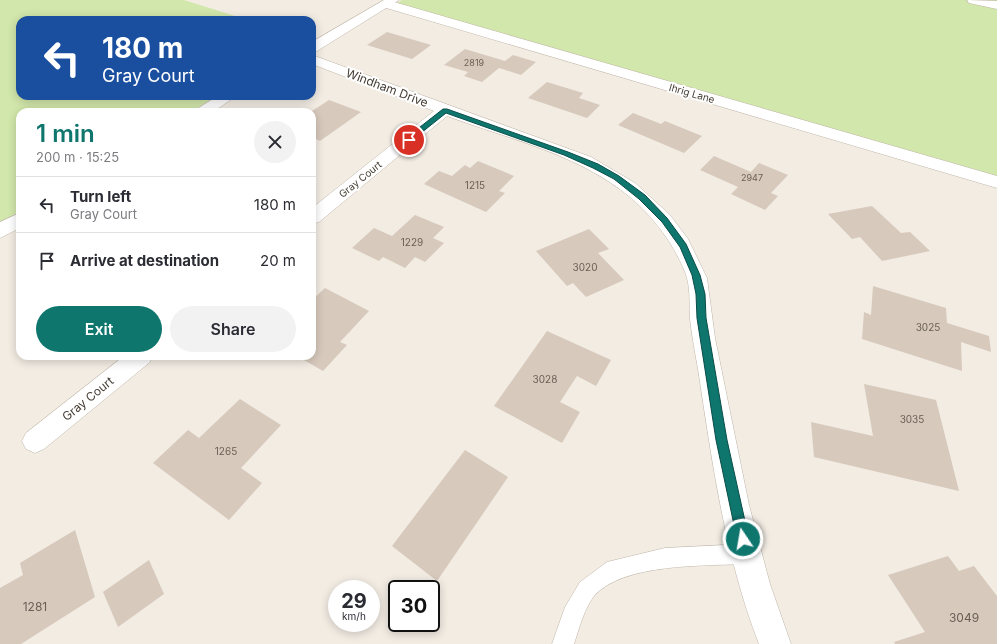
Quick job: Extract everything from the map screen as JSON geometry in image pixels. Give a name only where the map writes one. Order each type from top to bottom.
[{"type":"street","points":[[972,0],[997,5]]},
{"type":"street","points":[[316,46],[390,2]]},
{"type":"street","name":"Ihrig Lane","points":[[390,2],[997,182]]},
{"type":"street","name":"Windham Drive","points":[[316,61],[445,110],[566,153],[603,170],[642,197],[665,220],[683,246],[696,275],[701,294],[701,318],[721,440],[746,554],[769,631],[775,644]]},
{"type":"street","points":[[209,108],[222,100]]},
{"type":"street","name":"Gray Court","points":[[316,215],[445,110]]},
{"type":"street","points":[[0,231],[16,221]]},
{"type":"street","name":"Gray Court","points":[[35,442],[136,360]]},
{"type":"lane","points":[[563,644],[573,615],[587,589],[614,569],[664,558],[746,554]]},
{"type":"green space","points":[[0,0],[184,0],[235,16],[16,16],[16,100],[211,100],[197,108],[16,108],[16,213],[0,223]]},
{"type":"green space","points":[[402,0],[997,0],[997,178],[392,6]]},
{"type":"building","points":[[387,32],[431,45],[412,59],[367,45]]},
{"type":"building","points":[[465,49],[505,61],[513,55],[536,62],[521,75],[499,68],[482,82],[464,76],[468,72],[444,65]]},
{"type":"building","points":[[547,82],[583,93],[579,98],[600,105],[587,118],[528,98]]},
{"type":"building","points":[[329,100],[361,112],[320,141],[316,139],[316,108]]},
{"type":"building","points":[[633,113],[661,124],[665,121],[702,136],[684,153],[618,125]]},
{"type":"building","points":[[714,156],[751,172],[759,163],[788,175],[771,193],[778,196],[765,210],[731,194],[738,187],[700,170]]},
{"type":"building","points":[[478,161],[514,176],[499,191],[505,193],[486,212],[424,184],[439,171],[452,176],[465,165],[470,168]]},
{"type":"building","points":[[872,206],[901,233],[910,232],[930,251],[882,261],[860,237],[852,239],[828,214]]},
{"type":"building","points":[[415,215],[444,227],[433,238],[444,243],[425,262],[415,257],[405,268],[383,257],[379,261],[352,248],[374,228],[392,236]]},
{"type":"building","points":[[589,229],[609,249],[598,253],[624,280],[586,297],[573,283],[567,286],[536,251]]},
{"type":"building","points":[[873,286],[946,308],[947,323],[989,336],[991,352],[961,342],[962,371],[862,339],[864,312],[871,315]]},
{"type":"building","points":[[325,288],[369,311],[340,342],[347,345],[323,371],[304,360],[316,360],[316,296]]},
{"type":"building","points":[[547,331],[611,360],[596,386],[577,376],[560,402],[580,412],[562,443],[494,406]]},
{"type":"building","points":[[864,384],[936,400],[959,491],[814,457],[811,422],[873,436]]},
{"type":"building","points":[[240,399],[281,425],[241,468],[262,483],[229,520],[153,463],[188,430],[199,438]]},
{"type":"building","points":[[465,450],[508,477],[438,580],[392,546]]},
{"type":"building","points":[[75,530],[95,597],[21,644],[0,644],[0,588],[23,575],[20,563]]},
{"type":"building","points":[[948,556],[959,571],[974,566],[997,596],[997,644],[895,644],[894,642],[925,632],[888,575]]},
{"type":"building","points":[[149,560],[164,594],[118,627],[103,592]]},
{"type":"route","points":[[409,140],[445,110],[566,153],[596,166],[616,178],[642,197],[665,220],[683,246],[696,275],[701,294],[701,318],[721,440],[743,539]]}]
